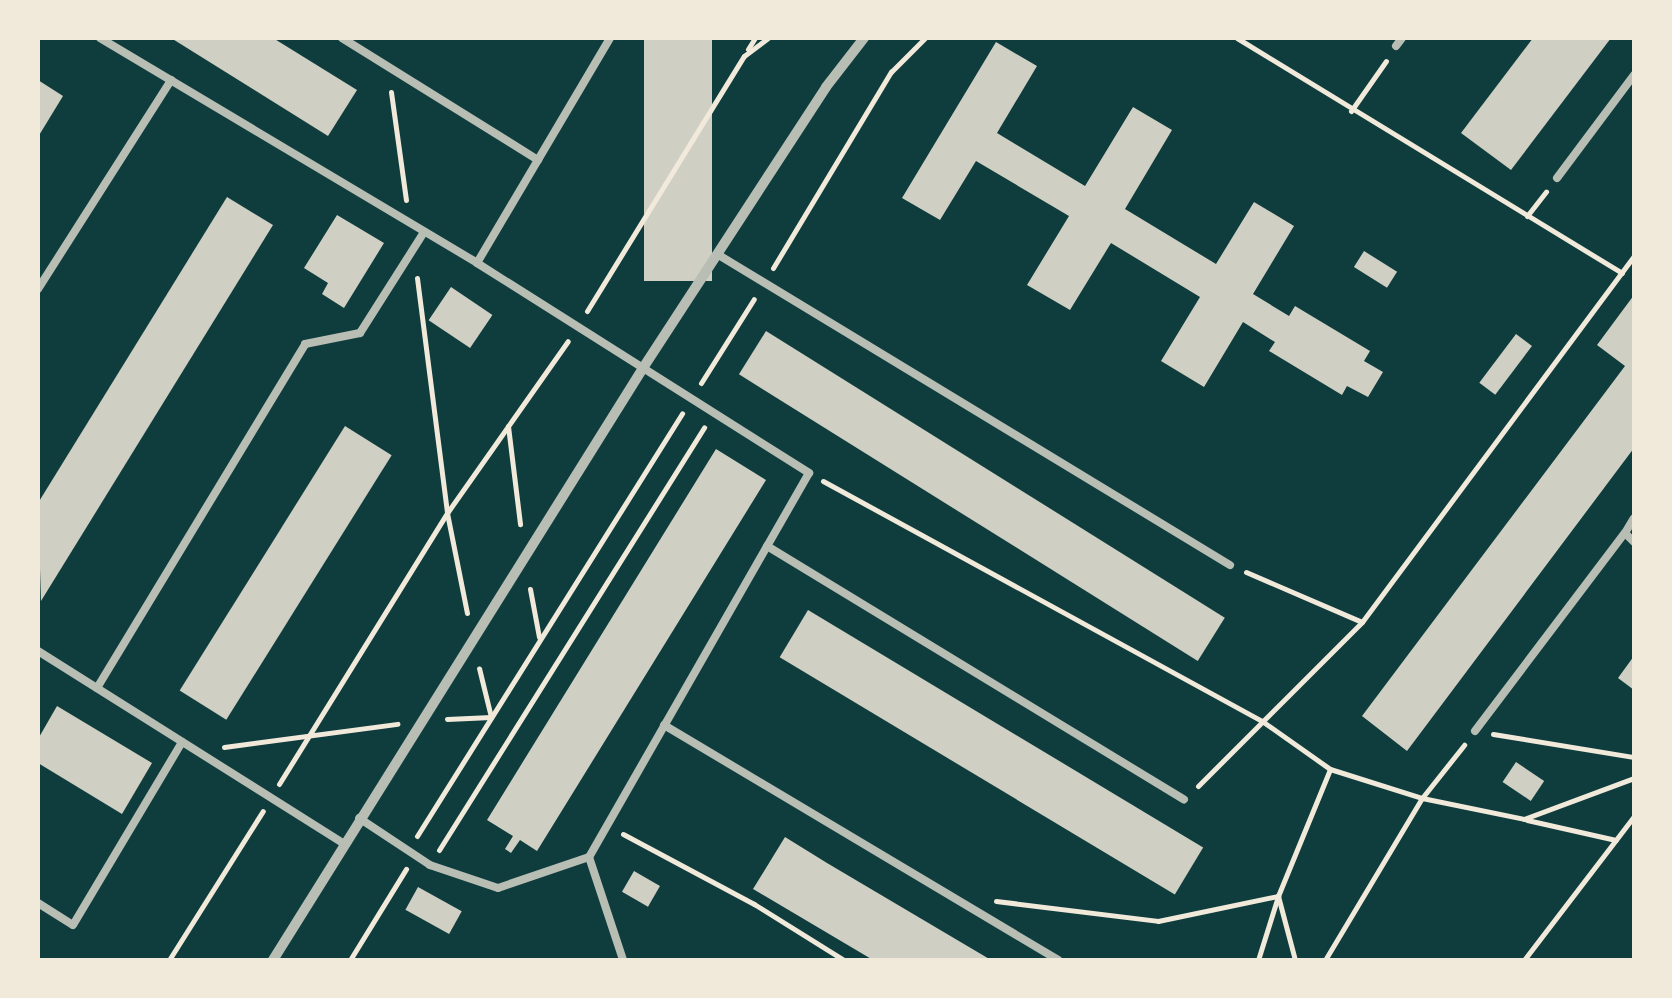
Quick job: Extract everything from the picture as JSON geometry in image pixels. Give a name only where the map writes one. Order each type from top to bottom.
[{"type":"street","points":[[273,960],[358,818],[643,368],[864,38]]},
{"type":"lane","points":[[100,38],[477,264],[809,473],[589,857],[498,888],[430,865],[358,818]]},
{"type":"lane","points":[[342,38],[538,160]]},
{"type":"lane","points":[[477,264],[610,38]]},
{"type":"lane","points":[[1557,178],[1634,74]]},
{"type":"lane","points":[[38,289],[171,80]]},
{"type":"lane","points":[[97,688],[305,344],[360,333],[424,232]]},
{"type":"lane","points":[[717,254],[1230,565]]},
{"type":"lane","points":[[1475,731],[1634,518]]},
{"type":"lane","points":[[1625,534],[1634,542]]},
{"type":"lane","points":[[767,546],[1184,800]]},
{"type":"lane","points":[[38,651],[343,843]]},
{"type":"lane","points":[[664,726],[1058,960]]},
{"type":"lane","points":[[38,903],[73,925],[182,742]]},
{"type":"lane","points":[[589,857],[623,960]]},
{"type":"path","points":[[168,960],[447,513],[578,327],[755,38]]},
{"type":"path","points":[[744,56],[768,38]]},
{"type":"path","points":[[350,960],[491,717],[891,72],[925,38]]},
{"type":"path","points":[[1237,38],[1350,111],[1622,273]]},
{"type":"path","points":[[1350,111],[1399,42]]},
{"type":"path","points":[[388,66],[408,223]]},
{"type":"path","points":[[1527,216],[1557,178]]},
{"type":"path","points":[[413,249],[447,513],[491,717]]},
{"type":"path","points":[[1184,800],[1362,622],[1634,256]]},
{"type":"path","points":[[430,865],[713,412]]},
{"type":"path","points":[[809,473],[1262,721],[1330,769],[1422,798],[1616,840]]},
{"type":"path","points":[[1230,565],[1362,622]]},
{"type":"path","points":[[196,751],[311,733],[491,717]]},
{"type":"path","points":[[1326,960],[1422,798],[1475,731],[1634,757]]},
{"type":"path","points":[[1258,960],[1278,896],[1330,769]]},
{"type":"path","points":[[1524,819],[1634,778]]},
{"type":"path","points":[[1524,960],[1634,816]]},
{"type":"path","points":[[608,825],[754,904],[844,960]]},
{"type":"path","points":[[986,899],[1158,920],[1278,896]]},
{"type":"path","points":[[1278,896],[1295,960]]},
{"type":"building","points":[[171,38],[273,38],[357,90],[328,136]]},
{"type":"building","points":[[644,38],[712,38],[712,281],[644,281]]},
{"type":"building","points":[[1533,38],[1611,38],[1511,170],[1461,133]]},
{"type":"building","points":[[996,42],[1037,66],[997,133],[1085,186],[1133,107],[1172,130],[1125,209],[1216,264],[1254,202],[1294,226],[1253,294],[1289,316],[1295,306],[1370,351],[1364,361],[1383,372],[1368,397],[1347,386],[1342,395],[1269,351],[1275,342],[1243,322],[1204,387],[1161,361],[1200,297],[1111,243],[1070,310],[1027,285],[1069,216],[976,161],[940,220],[902,198]]},
{"type":"building","points":[[38,80],[63,96],[38,137]]},
{"type":"building","points":[[227,197],[273,225],[41,601],[38,503]]},
{"type":"building","points":[[337,215],[384,243],[344,308],[322,294],[328,283],[304,268]]},
{"type":"building","points":[[1364,251],[1397,272],[1387,288],[1354,267]]},
{"type":"building","points":[[451,287],[492,315],[470,348],[429,320]]},
{"type":"building","points":[[1634,295],[1634,448],[1407,751],[1362,716],[1625,366],[1597,345]]},
{"type":"building","points":[[766,331],[1225,618],[1198,661],[739,374]]},
{"type":"building","points":[[1516,334],[1532,346],[1495,395],[1479,383]]},
{"type":"building","points":[[345,426],[392,455],[226,720],[180,691]]},
{"type":"building","points":[[716,449],[766,480],[537,851],[520,840],[511,853],[505,849],[513,836],[487,820]]},
{"type":"building","points":[[808,610],[1203,847],[1175,895],[780,657]]},
{"type":"building","points":[[1634,656],[1634,690],[1618,678]]},
{"type":"building","points":[[57,706],[152,763],[122,814],[38,763],[38,739]]},
{"type":"building","points":[[1516,762],[1544,781],[1531,801],[1503,782]]},
{"type":"building","points":[[785,837],[991,960],[873,960],[753,889]]},
{"type":"building","points":[[634,871],[660,886],[648,907],[622,892]]},
{"type":"building","points":[[418,887],[462,911],[449,934],[405,910]]}]
